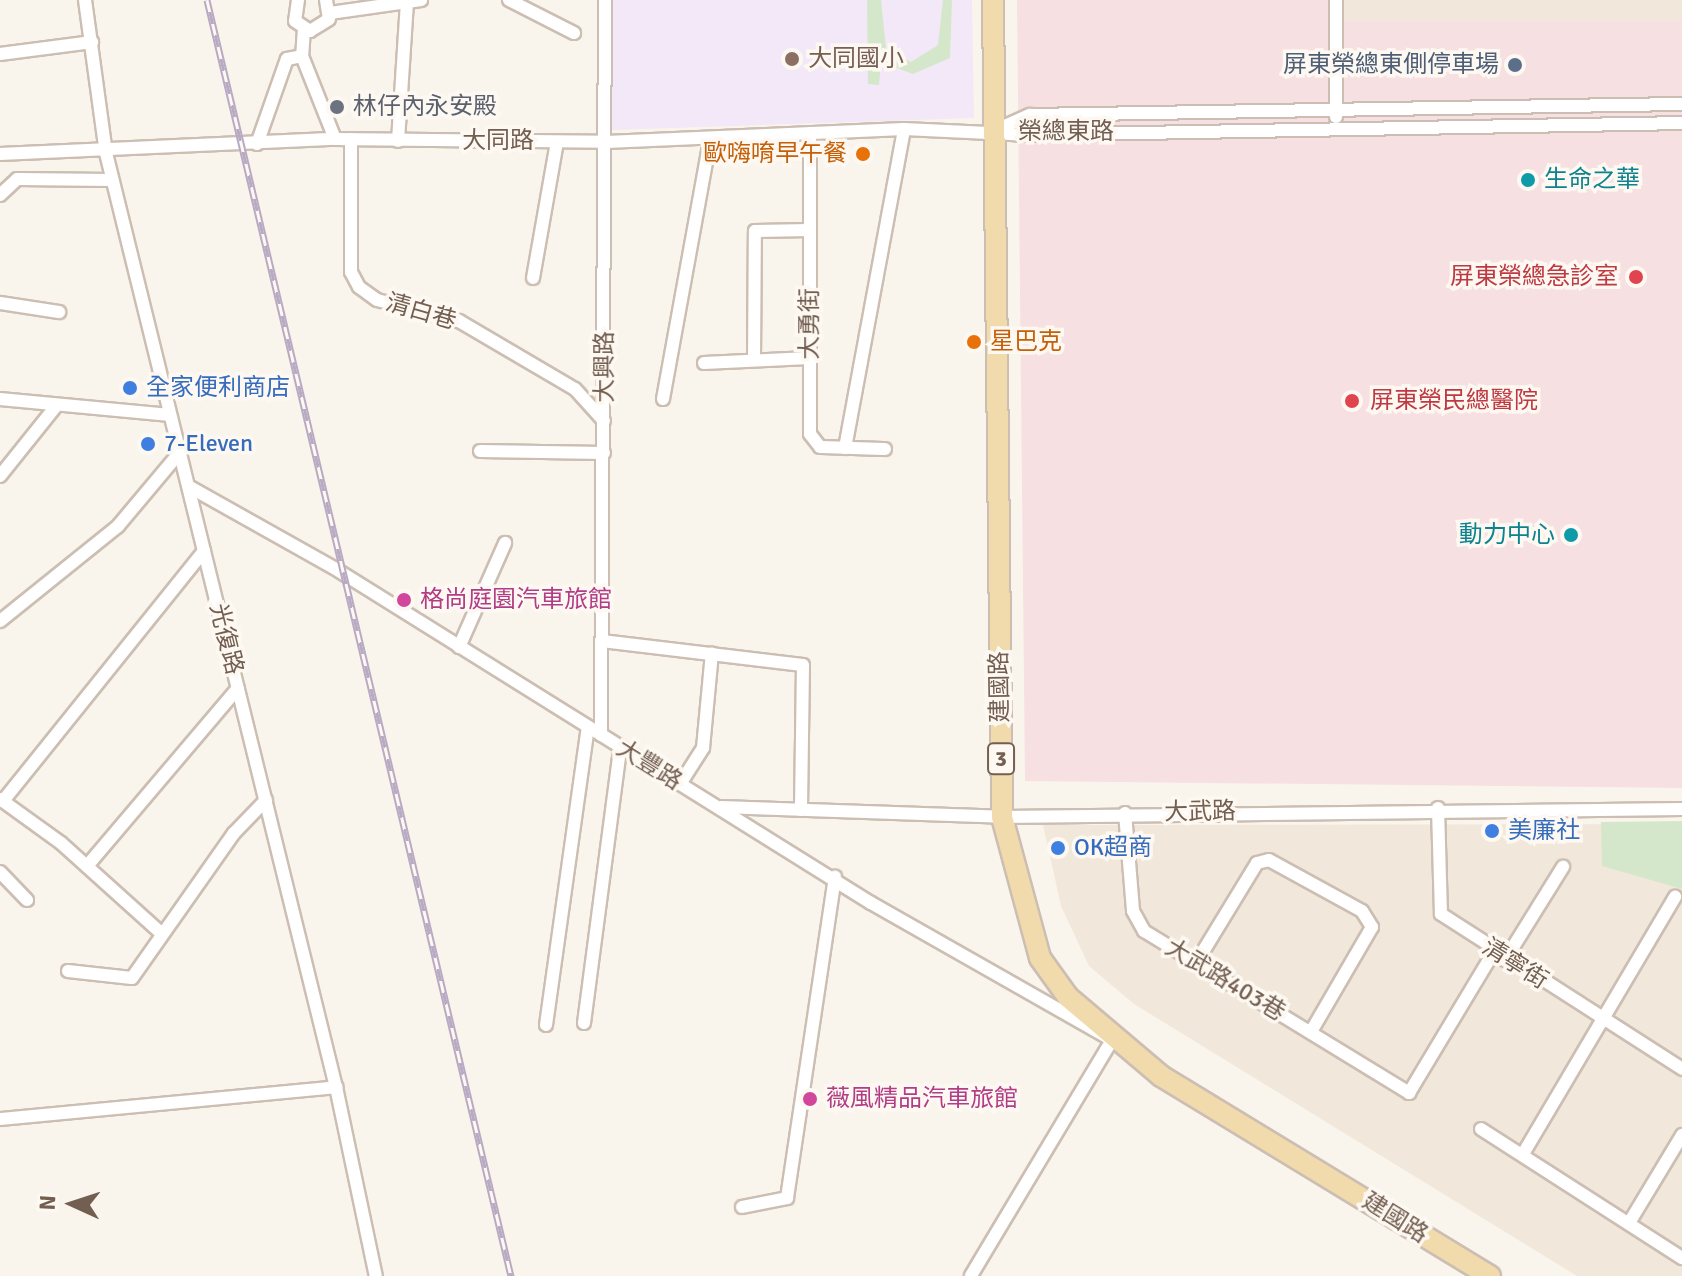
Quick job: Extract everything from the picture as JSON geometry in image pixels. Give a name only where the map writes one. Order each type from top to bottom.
[{"type":"main road","name":"建國路","points":[[993,0],[1002,817],[1040,958],[1112,1040],[1490,1276]]},
{"type":"street","name":"光復路","points":[[85,0],[112,180],[336,1087],[376,1276]]},
{"type":"street","points":[[298,0],[293,15],[304,29],[302,56],[335,139]]},
{"type":"street","points":[[509,0],[574,33]]},
{"type":"street","name":"大興路","points":[[601,735],[605,0]]},
{"type":"street","points":[[1336,0],[1336,127]]},
{"type":"street","points":[[304,29],[322,28],[328,6],[412,1],[398,141]]},
{"type":"street","points":[[0,54],[92,42]]},
{"type":"street","points":[[257,144],[287,59],[302,56]]},
{"type":"street","name":"榮總東路","points":[[995,130],[1030,115],[1682,104]]},
{"type":"street","points":[[1435,108],[1435,126]]},
{"type":"street","points":[[1205,112],[1206,130]]},
{"type":"street","name":"榮總東路","points":[[995,130],[1682,123]]},
{"type":"street","points":[[845,448],[904,129]]},
{"type":"street","name":"大同路","points":[[0,154],[106,153],[335,139],[606,142],[710,140],[904,129],[995,130]]},
{"type":"street","name":"大勇街","points":[[810,133],[810,434],[820,447],[885,449]]},
{"type":"street","name":"清白巷","points":[[351,139],[351,272],[359,287],[377,300],[459,321],[575,389],[604,421]]},
{"type":"street","points":[[663,399],[710,140]]},
{"type":"street","points":[[533,278],[557,142]]},
{"type":"street","points":[[0,195],[17,179],[112,180]]},
{"type":"street","points":[[754,360],[755,231],[810,230]]},
{"type":"street","points":[[0,303],[59,312]]},
{"type":"street","points":[[704,363],[809,358]]},
{"type":"street","points":[[0,399],[170,415]]},
{"type":"street","points":[[0,476],[56,406]]},
{"type":"street","points":[[480,451],[604,453]]},
{"type":"street","points":[[0,621],[118,526],[180,452]]},
{"type":"street","name":"大豐路","points":[[188,486],[459,647],[718,807],[1112,1040]]},
{"type":"street","points":[[459,647],[505,543]]},
{"type":"street","points":[[162,934],[87,866],[2,800],[204,551]]},
{"type":"street","points":[[602,641],[803,665],[801,810]]},
{"type":"street","points":[[680,784],[703,748],[712,653]]},
{"type":"street","points":[[87,866],[238,688]]},
{"type":"street","points":[[546,1025],[588,728]]},
{"type":"street","points":[[584,1023],[620,748]]},
{"type":"street","points":[[68,971],[126,981],[266,800]]},
{"type":"street","name":"大武路","points":[[718,807],[1002,817],[1438,808],[1682,809]]},
{"type":"street","name":"清寧街","points":[[1438,808],[1436,905],[1493,953],[1605,1018],[1682,1069]]},
{"type":"street","name":"大武路403巷","points":[[1125,813],[1136,922],[1196,963],[1409,1093],[1493,953]]},
{"type":"street","points":[[1196,963],[1257,863],[1269,860],[1362,911],[1372,927],[1311,1032]]},
{"type":"street","points":[[1505,960],[1563,867]]},
{"type":"street","points":[[0,872],[27,900]]},
{"type":"street","points":[[742,1207],[787,1198],[835,877]]},
{"type":"street","points":[[1523,1154],[1675,897]]},
{"type":"street","points":[[971,1276],[1112,1040]]},
{"type":"street","points":[[0,1119],[336,1087]]},
{"type":"street","points":[[1481,1129],[1682,1258]]},
{"type":"street","points":[[1629,1223],[1682,1135]]},
{"type":"shaded area","name":"大同國小","points":[[609,0],[972,0],[974,118],[612,130]]},
{"type":"shaded area","name":"屏東榮民總醫院","points":[[1017,0],[1340,0],[1340,21],[1682,21],[1682,788],[1025,781]]},
{"type":"shaded area","points":[[1340,0],[1682,0],[1682,21],[1340,21]]},
{"type":"shaded area","points":[[1682,824],[1682,1276],[1577,1276],[1134,1004],[1089,966],[1061,906],[1043,825]]},
{"type":"green space","points":[[867,0],[881,0],[886,48],[911,62],[938,45],[943,0],[952,0],[950,58],[913,74],[881,62],[879,85],[868,84]]},
{"type":"green space","points":[[1682,821],[1682,889],[1602,866],[1601,822]]},
{"type":"railway","points":[[207,0],[511,1276]]},
{"type":"place","name":"大同國小","points":[[792,59]]},
{"type":"place","name":"屏東榮總東側停車場","points":[[1515,65]]},
{"type":"place","name":"林仔內永安殿","points":[[337,107]]},
{"type":"place","name":"歐嗨唷早午餐","points":[[863,154]]},
{"type":"place","name":"生命之華","points":[[1528,180]]},
{"type":"place","name":"屏東榮總急診室","points":[[1636,277]]},
{"type":"place","name":"星巴克","points":[[974,342]]},
{"type":"place","name":"全家便利商店","points":[[130,388]]},
{"type":"place","name":"屏東榮民總醫院","points":[[1352,401]]},
{"type":"place","name":"7-Eleven","points":[[148,444]]},
{"type":"place","name":"動力中心","points":[[1571,535]]},
{"type":"place","name":"格尚庭園汽車旅館","points":[[404,600]]},
{"type":"place","name":"美廉社","points":[[1492,831]]},
{"type":"place","name":"OK超商","points":[[1058,848]]},
{"type":"place","name":"薇風精品汽車旅館","points":[[810,1099]]}]
